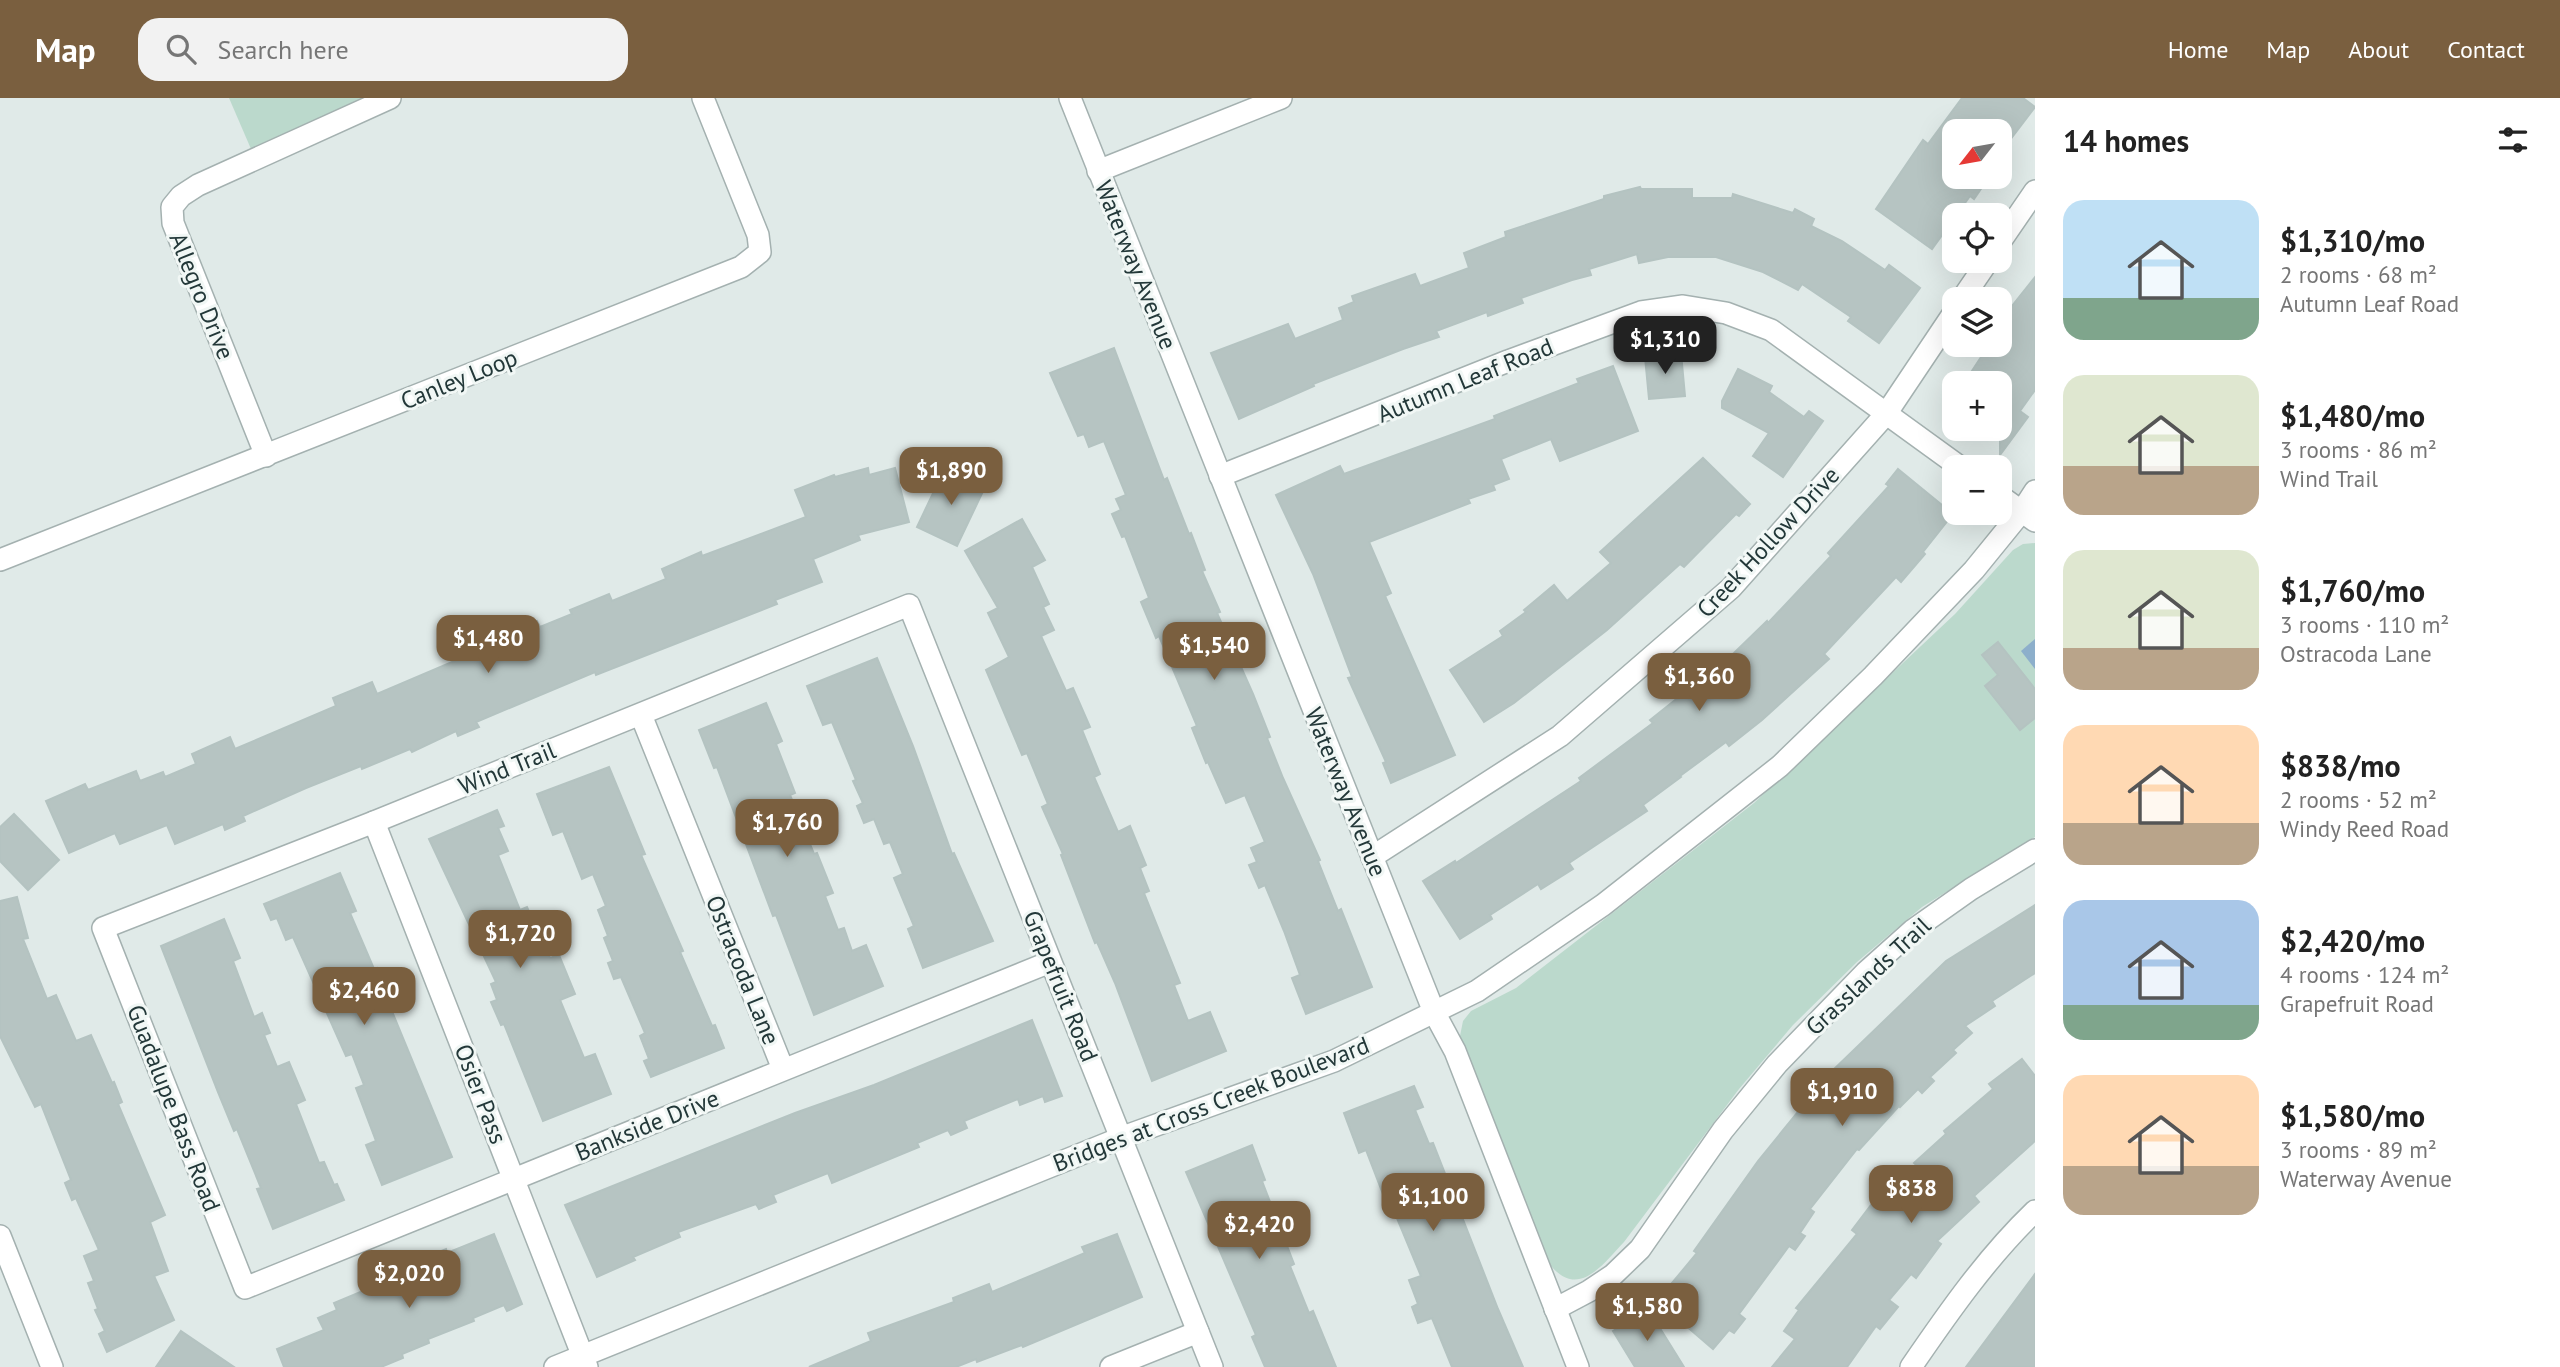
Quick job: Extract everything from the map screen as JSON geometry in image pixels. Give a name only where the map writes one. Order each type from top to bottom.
[{"type":"street","name":"Allegro Drive","points":[[266,456],[173,223],[172,207],[181,196],[198,185],[390,98]]},
{"type":"street","name":"Canley Loop","points":[[0,559],[740,267],[760,252],[758,235],[703,98]]},
{"type":"street","name":"Waterway Avenue","points":[[1070,98],[1434,1012],[1455,1051],[1578,1367]]},
{"type":"street","points":[[1098,171],[1281,98]]},
{"type":"street","points":[[2012,225],[2035,191]]},
{"type":"street","name":"Autumn Leaf Road","points":[[1220,476],[1508,361],[1641,312],[1683,306],[1726,313],[1771,330],[1943,455]]},
{"type":"street","name":"Creek Hollow Drive","points":[[1372,857],[1560,736],[1731,588],[1886,414],[1942,330]]},
{"type":"street","name":"Bridges at Cross Creek Boulevard","points":[[555,1367],[585,1361],[1123,1138],[1334,1061],[1477,991],[1603,905],[1780,766],[1873,676],[2028,516],[2035,491]]},
{"type":"street","points":[[2012,505],[2028,516]]},
{"type":"street","name":"Wind Trail","points":[[103,928],[374,822],[909,605]]},
{"type":"street","name":"Grapefruit Road","points":[[909,605],[1212,1367]]},
{"type":"street","name":"Ostracoda Lane","points":[[640,715],[783,1069]]},
{"type":"street","name":"Osier Pass","points":[[374,822],[585,1361]]},
{"type":"street","name":"Grasslands Trail","points":[[1555,1309],[1613,1275],[1640,1249],[1723,1130],[1777,1063],[1866,972],[1913,930],[1970,890],[2035,850]]},
{"type":"street","name":"Guadalupe Bass Road","points":[[103,928],[245,1288]]},
{"type":"street","name":"Bankside Drive","points":[[245,1288],[1050,962]]},
{"type":"street","points":[[1911,1367],[1967,1289],[2035,1211]]},
{"type":"street","points":[[0,1236],[52,1367]]},
{"type":"street","points":[[1111,1367],[1198,1332]]},
{"type":"green space","points":[[229,98],[363,98],[251,149]]},
{"type":"green space","points":[[2035,543],[2035,837],[1922,907],[1857,962],[1793,1025],[1739,1089],[1608,1260],[1581,1279],[1561,1275],[1551,1266],[1460,1036],[1463,1021],[1471,1011],[1516,988],[1754,803],[1955,614],[2013,550],[2023,544]]},
{"type":"water","points":[[2035,639],[2035,669],[2021,651]]},
{"type":"building","points":[[1962,98],[2023,98],[2035,107],[2012,137],[2012,119],[1946,119]]},
{"type":"building","points":[[1942,125],[1942,189],[1981,189],[1974,199],[1970,196],[1965,203],[1942,203],[1942,235],[1932,249],[1876,209],[1923,140],[1928,144]]},
{"type":"building","points":[[1640,187],[1692,189],[1692,198],[1732,198],[1733,194],[1793,213],[1795,209],[1814,219],[1811,226],[1842,241],[1885,270],[1889,265],[1920,288],[1879,343],[1848,321],[1851,317],[1802,284],[1798,290],[1763,272],[1716,257],[1668,257],[1639,263],[1637,254],[1589,269],[1591,275],[1521,298],[1523,303],[1488,316],[1487,312],[1436,331],[1439,337],[1313,384],[1314,386],[1239,419],[1211,353],[1288,324],[1295,339],[1343,320],[1339,308],[1354,302],[1352,296],[1415,274],[1420,286],[1469,268],[1464,253],[1506,237],[1505,232],[1604,199],[1604,196]]},
{"type":"building","points":[[2035,277],[2035,390],[2020,411],[2028,417],[2012,439],[2012,371],[1972,371],[1981,357],[2012,357],[2012,306]]},
{"type":"building","points":[[1114,348],[1164,480],[1167,478],[1189,534],[1191,533],[1205,570],[1202,571],[1220,612],[1217,613],[1253,694],[1283,778],[1372,987],[1306,1014],[1292,978],[1300,975],[1284,931],[1265,885],[1259,888],[1249,865],[1257,862],[1251,848],[1265,842],[1245,795],[1226,803],[1208,762],[1206,763],[1192,728],[1197,726],[1159,636],[1156,638],[1141,602],[1149,598],[1125,536],[1122,537],[1112,514],[1121,510],[1116,499],[1126,495],[1104,441],[1089,447],[1084,434],[1078,436],[1050,373]]},
{"type":"building","points":[[1681,353],[1685,396],[1649,399],[1645,357]]},
{"type":"building","points":[[1613,366],[1638,431],[1560,461],[1551,439],[1501,459],[1509,479],[1493,485],[1495,490],[1468,499],[1470,503],[1369,542],[1391,593],[1385,596],[1455,755],[1391,783],[1383,763],[1386,762],[1348,678],[1352,677],[1313,574],[1276,495],[1340,466],[1344,474],[1495,419],[1494,416],[1579,383],[1577,379]]},
{"type":"building","points":[[1738,369],[1772,386],[1769,392],[1804,417],[1809,411],[1823,421],[1783,477],[1753,456],[1769,433],[1722,408],[1722,401]]},
{"type":"building","points":[[2000,441],[2010,441],[2000,455]]},
{"type":"building","points":[[1703,458],[1750,504],[1739,516],[1736,514],[1684,567],[1680,564],[1607,630],[1514,703],[1484,722],[1450,670],[1503,636],[1500,631],[1526,612],[1524,610],[1554,585],[1567,601],[1611,563],[1600,552]]},
{"type":"building","points":[[868,468],[869,475],[895,468],[909,522],[858,535],[860,540],[813,559],[822,582],[775,600],[777,604],[596,675],[595,672],[476,722],[479,727],[458,736],[456,731],[412,752],[410,749],[306,788],[243,816],[245,821],[225,830],[223,824],[175,844],[167,825],[120,844],[115,833],[69,853],[46,801],[85,784],[88,790],[136,771],[140,781],[163,772],[165,777],[196,764],[192,754],[230,737],[235,749],[336,706],[333,698],[372,682],[377,694],[478,651],[474,642],[514,627],[515,631],[537,621],[540,627],[572,614],[570,610],[609,594],[612,601],[666,579],[662,569],[701,552],[702,556],[806,517],[795,490],[834,475],[835,477]]},
{"type":"building","points":[[945,468],[985,487],[957,546],[917,527]]},
{"type":"building","points":[[1898,469],[1942,505],[1942,525],[1944,525],[1923,552],[1925,554],[1901,582],[1896,577],[1824,654],[1829,659],[1729,746],[1726,742],[1643,805],[1647,811],[1569,863],[1573,869],[1541,889],[1538,884],[1490,915],[1492,919],[1460,939],[1423,881],[1455,861],[1456,863],[1581,781],[1579,778],[1653,723],[1650,720],[1734,653],[1767,621],[1768,623],[1831,556],[1828,553],[1889,486],[1886,484]]},
{"type":"building","points":[[1022,519],[1045,560],[1032,567],[1049,604],[1043,607],[1054,630],[1041,636],[1066,691],[1073,688],[1090,727],[1082,730],[1100,774],[1094,777],[1118,832],[1130,826],[1146,865],[1140,868],[1149,891],[1144,893],[1180,983],[1174,985],[1188,1021],[1210,1012],[1226,1051],[1152,1081],[1115,983],[1097,942],[1095,943],[1061,855],[1063,854],[1042,807],[1048,804],[1027,753],[1022,755],[986,670],[1009,657],[988,613],[998,608],[965,551]]},
{"type":"building","points":[[1998,642],[2035,689],[2035,718],[2020,730],[1985,686],[1998,675],[1982,655]]},
{"type":"building","points":[[877,658],[913,746],[952,854],[954,853],[993,941],[923,968],[908,929],[914,926],[894,878],[903,874],[890,842],[884,844],[874,819],[864,823],[857,806],[863,803],[853,781],[856,780],[832,722],[823,725],[807,686]]},
{"type":"building","points":[[766,703],[782,741],[776,744],[795,793],[790,795],[833,893],[825,896],[838,930],[844,928],[852,951],[866,945],[883,986],[814,1015],[776,915],[773,916],[717,767],[714,768],[699,730]]},
{"type":"building","points":[[609,767],[645,854],[641,855],[683,951],[680,952],[724,1048],[651,1077],[644,1061],[649,1059],[640,1036],[645,1033],[621,977],[614,979],[608,963],[613,961],[604,938],[608,936],[598,910],[606,906],[593,874],[582,879],[563,831],[553,835],[537,794]]},
{"type":"building","points":[[497,810],[504,826],[498,828],[508,851],[498,855],[520,910],[527,907],[550,958],[559,955],[575,994],[560,1000],[584,1058],[595,1054],[611,1094],[543,1121],[504,1024],[501,1025],[491,1002],[497,1000],[491,984],[496,982],[429,839]]},
{"type":"building","points":[[14,814],[59,860],[28,890],[0,861],[0,827]]},
{"type":"building","points":[[340,873],[356,911],[350,913],[394,1008],[391,1009],[452,1157],[382,1185],[366,1145],[376,1141],[356,1088],[364,1085],[352,1054],[346,1056],[293,937],[286,940],[277,918],[271,920],[264,904]]},
{"type":"building","points":[[17,897],[28,938],[23,939],[47,999],[56,995],[76,1041],[91,1035],[112,1083],[114,1082],[122,1102],[118,1104],[165,1215],[150,1222],[168,1271],[154,1276],[174,1320],[107,1352],[99,1334],[105,1331],[95,1310],[98,1309],[88,1283],[94,1281],[84,1256],[99,1250],[76,1198],[72,1200],[65,1183],[71,1180],[41,1104],[35,1107],[0,1036],[0,901]]},
{"type":"building","points":[[2035,905],[2035,973],[1992,1001],[1995,1006],[1965,1026],[1972,1033],[1953,1050],[1956,1053],[1930,1077],[1934,1081],[1922,1093],[1918,1089],[1859,1150],[1857,1149],[1810,1209],[1814,1212],[1800,1233],[1805,1236],[1795,1250],[1789,1246],[1739,1314],[1745,1319],[1734,1333],[1729,1330],[1713,1349],[1657,1301],[1697,1253],[1694,1251],[1758,1161],[1828,1075],[1946,961]]},
{"type":"building","points":[[224,919],[240,958],[233,961],[254,1017],[262,1013],[270,1033],[264,1035],[277,1067],[289,1062],[305,1100],[296,1104],[319,1163],[324,1162],[344,1200],[273,1229],[257,1189],[261,1188],[237,1129],[234,1131],[161,946]]},
{"type":"building","points":[[1032,1020],[1062,1096],[1045,1102],[1043,1096],[1020,1105],[1018,1099],[964,1121],[967,1128],[951,1135],[948,1130],[917,1143],[919,1147],[832,1183],[828,1173],[773,1195],[776,1202],[759,1209],[756,1204],[678,1232],[680,1237],[633,1257],[635,1260],[597,1277],[565,1205],[795,1113],[874,1085]]},
{"type":"building","points":[[2022,1059],[2035,1076],[2035,1141],[1974,1196],[1979,1202],[1937,1241],[1941,1244],[1916,1278],[1911,1274],[1889,1300],[1898,1307],[1880,1329],[1876,1326],[1847,1367],[1772,1367],[1795,1339],[1784,1331],[1799,1310],[1796,1308],[1857,1234],[1852,1230],[1877,1197],[1883,1201],[1920,1168],[1914,1163],[1946,1134],[1944,1131],[1993,1089],[1989,1084]]},
{"type":"building","points":[[1414,1086],[1423,1107],[1415,1110],[1429,1144],[1433,1143],[1523,1367],[1452,1367],[1432,1318],[1418,1323],[1412,1307],[1418,1304],[1409,1280],[1421,1276],[1392,1206],[1388,1207],[1366,1150],[1359,1153],[1344,1113]]},
{"type":"building","points":[[1252,1145],[1265,1180],[1262,1181],[1294,1264],[1290,1266],[1309,1313],[1313,1311],[1336,1367],[1265,1367],[1252,1337],[1256,1335],[1186,1172]]},
{"type":"building","points":[[494,1234],[522,1304],[507,1311],[504,1305],[473,1318],[474,1321],[428,1339],[429,1343],[402,1354],[403,1358],[381,1367],[284,1367],[277,1349],[324,1330],[318,1318],[337,1310],[334,1303],[363,1291],[362,1288],[426,1263],[424,1258],[446,1249],[447,1253]]},
{"type":"building","points":[[1117,1234],[1142,1297],[1023,1347],[1022,1345],[956,1367],[809,1367],[871,1341],[868,1333],[954,1302],[953,1298],[989,1284],[992,1292],[1085,1253],[1082,1247]]},
{"type":"building","points":[[2035,1274],[2035,1367],[1966,1367]]},
{"type":"building","points":[[1648,1309],[1684,1367],[1635,1367],[1613,1331]]},
{"type":"building","points":[[181,1331],[234,1367],[156,1367]]}]
